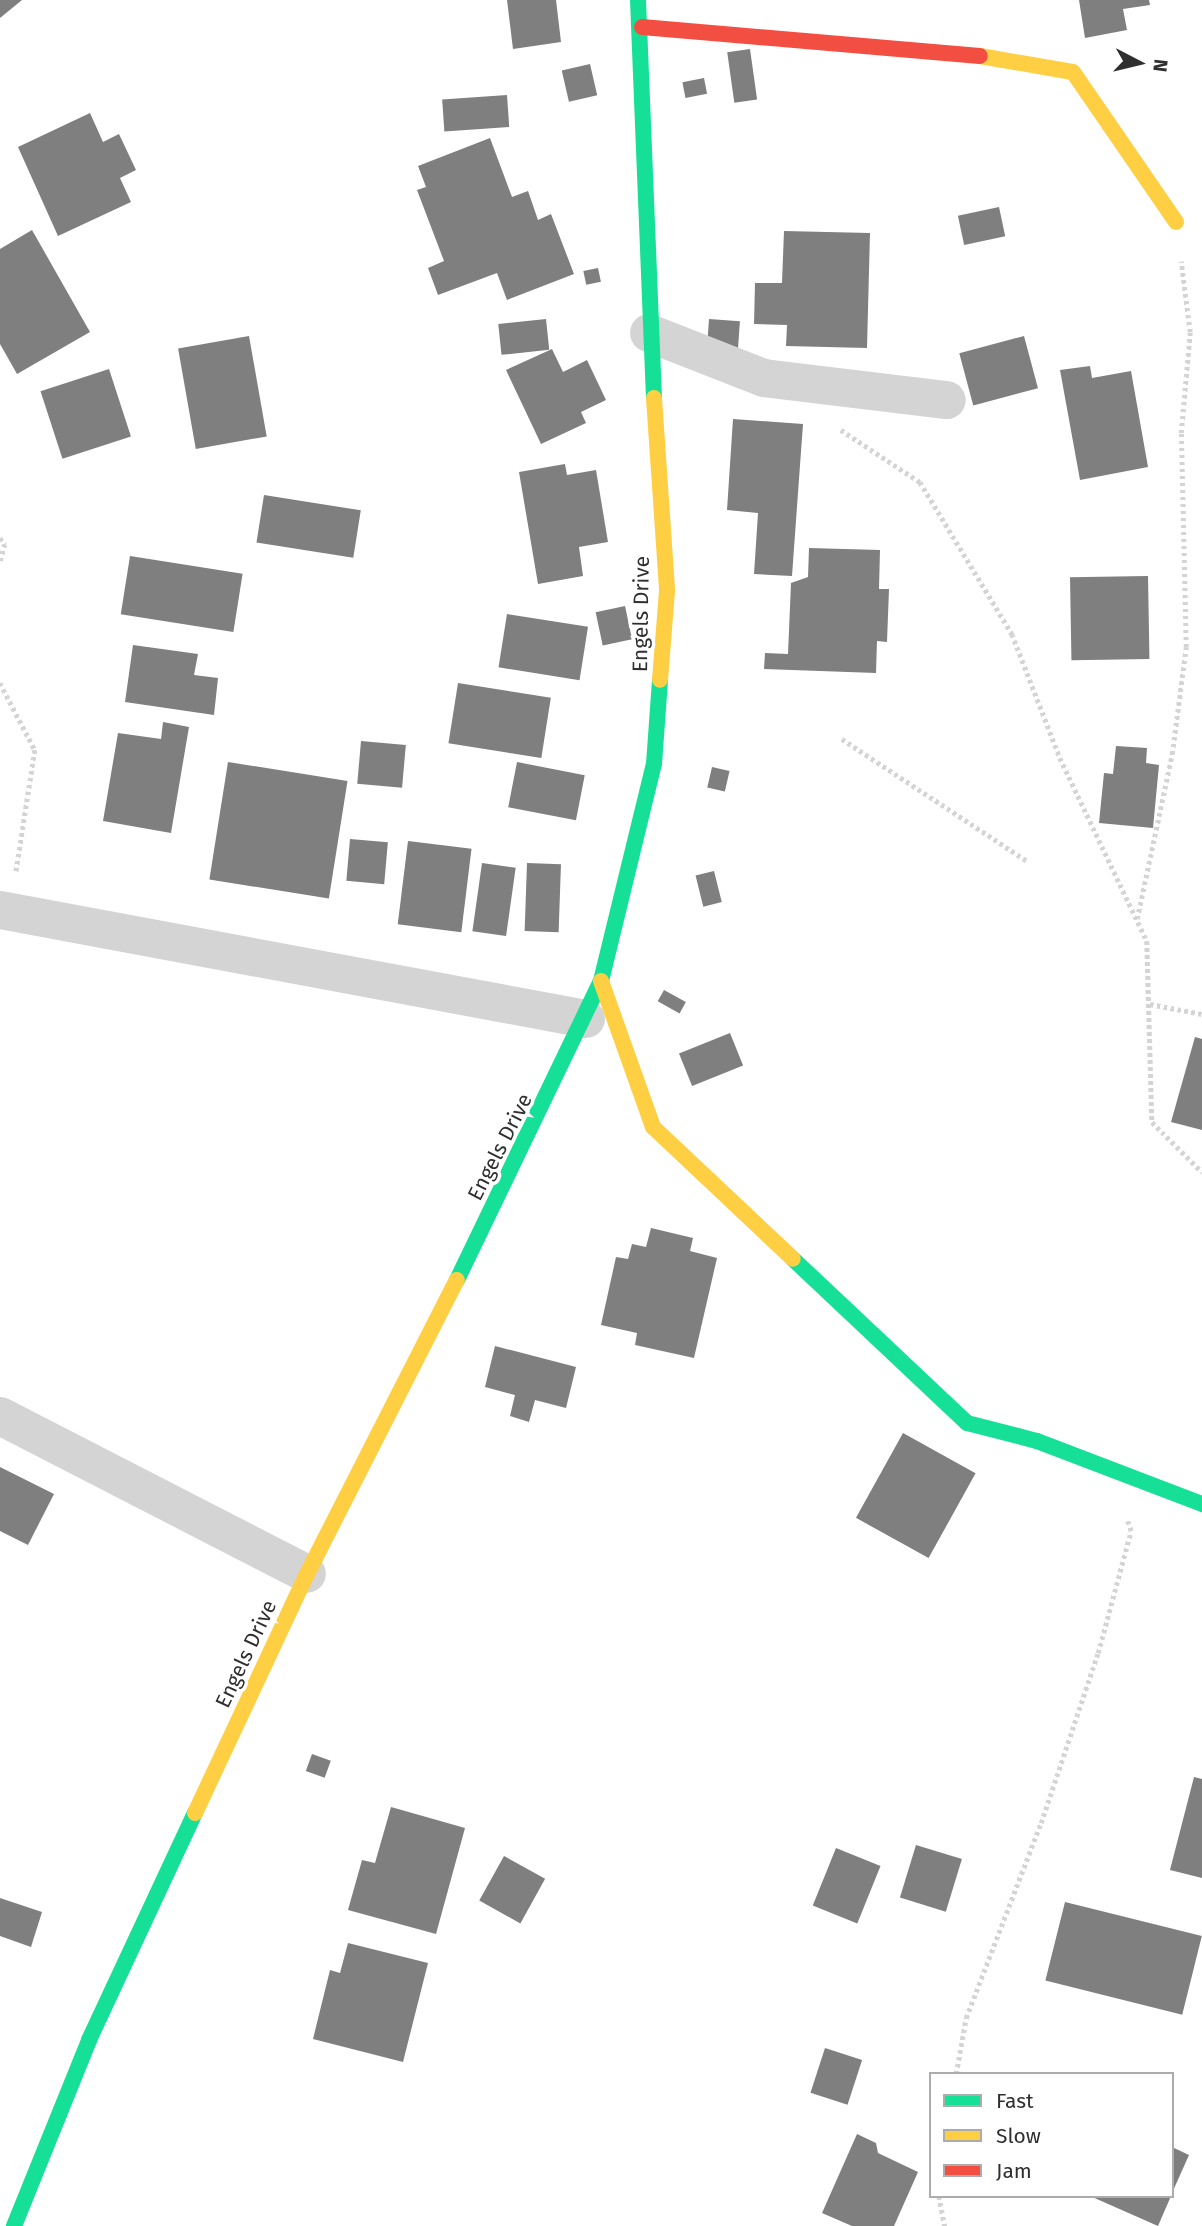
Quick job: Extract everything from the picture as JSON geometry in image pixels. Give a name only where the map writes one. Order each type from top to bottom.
[{"type":"street","name":"Engels Drive","points":[[14,2226],[89,2040],[307,1574],[586,1018],[601,981],[654,764],[666,612],[649,333],[642,27],[638,0]]},
{"type":"street","points":[[642,27],[942,50],[1073,72],[1176,222]]},
{"type":"street","points":[[649,333],[764,379],[947,400]]},
{"type":"street","points":[[5,911],[586,1018]]},
{"type":"street","points":[[601,981],[653,1127],[967,1423],[1037,1441],[1202,1504]]},
{"type":"street","points":[[0,1416],[307,1574]]},
{"type":"path","points":[[1137,919],[1172,754],[1186,647],[1181,433],[1189,332]]},
{"type":"path","points":[[831,423],[920,482],[1012,634],[1060,758],[1147,941],[1152,1122],[1202,1172]]},
{"type":"path","points":[[0,538],[5,544],[0,563]]},
{"type":"path","points":[[0,683],[36,750],[5,911]]},
{"type":"path","points":[[842,739],[1027,861]]},
{"type":"path","points":[[1150,1003],[1202,1014]]},
{"type":"path","points":[[956,2072],[966,2018],[1041,1823],[1098,1653],[1131,1531],[1110,1469]]},
{"type":"path","points":[[939,2198],[945,2226]]},
{"type":"building","points":[[0,0],[22,0],[0,18]]},
{"type":"building","points":[[507,0],[556,0],[561,42],[513,49]]},
{"type":"building","points":[[1079,0],[1149,0],[1150,5],[1123,9],[1127,30],[1085,38]]},
{"type":"building","points":[[750,49],[757,100],[734,103],[727,52]]},
{"type":"building","points":[[590,64],[597,95],[569,102],[562,71]]},
{"type":"building","points":[[704,78],[707,94],[685,98],[682,82]]},
{"type":"building","points":[[507,95],[509,127],[444,131],[442,100]]},
{"type":"building","points":[[90,113],[103,142],[119,134],[136,170],[120,178],[131,202],[58,236],[18,147]]},
{"type":"building","points":[[490,138],[512,197],[528,191],[538,220],[551,214],[574,274],[507,300],[497,273],[438,295],[428,268],[444,261],[417,190],[426,187],[418,166]]},
{"type":"building","points":[[999,207],[1005,236],[964,245],[958,216]]},
{"type":"building","points":[[32,230],[90,332],[17,374],[0,344],[0,249]]},
{"type":"building","points":[[784,231],[870,233],[867,348],[786,346],[787,325],[754,324],[755,283],[782,283]]},
{"type":"building","points":[[598,268],[601,282],[586,285],[583,271]]},
{"type":"building","points":[[546,319],[549,350],[502,355],[498,324]]},
{"type":"building","points":[[709,319],[740,321],[738,350],[707,348]]},
{"type":"building","points":[[249,336],[267,436],[196,449],[178,349]]},
{"type":"building","points":[[1024,336],[1038,388],[973,406],[959,353]]},
{"type":"building","points":[[552,349],[563,372],[587,360],[606,400],[581,412],[586,423],[541,444],[506,370]]},
{"type":"building","points":[[1090,366],[1092,378],[1131,371],[1148,467],[1080,480],[1060,370]]},
{"type":"building","points":[[109,369],[131,437],[62,459],[41,391]]},
{"type":"building","points":[[733,419],[803,424],[792,576],[754,574],[758,513],[727,510]]},
{"type":"building","points":[[565,464],[567,475],[596,470],[608,542],[579,547],[583,576],[538,584],[519,472]]},
{"type":"building","points":[[264,495],[361,510],[353,558],[256,542]]},
{"type":"building","points":[[809,548],[880,550],[879,589],[889,589],[887,642],[877,641],[876,673],[764,669],[765,653],[788,654],[791,583],[808,577]]},
{"type":"building","points":[[130,556],[243,574],[233,632],[121,614]]},
{"type":"building","points":[[1148,576],[1149,659],[1071,660],[1070,577]]},
{"type":"building","points":[[625,606],[632,639],[603,645],[596,612]]},
{"type":"building","points":[[507,614],[588,627],[580,680],[499,667]]},
{"type":"building","points":[[133,645],[198,654],[194,675],[218,678],[214,715],[125,702]]},
{"type":"building","points":[[458,683],[551,698],[541,758],[448,743]]},
{"type":"building","points":[[163,722],[189,727],[171,833],[103,821],[118,733],[161,739]]},
{"type":"building","points":[[361,741],[406,745],[402,788],[357,784]]},
{"type":"building","points":[[1116,746],[1147,748],[1146,763],[1159,765],[1153,828],[1099,823],[1104,773],[1113,774]]},
{"type":"building","points":[[228,762],[348,781],[329,898],[209,880]]},
{"type":"building","points":[[517,762],[585,775],[576,820],[508,807]]},
{"type":"building","points":[[712,767],[730,771],[725,792],[707,787]]},
{"type":"building","points":[[350,839],[388,842],[384,884],[346,881]]},
{"type":"building","points":[[408,841],[472,849],[461,932],[398,924]]},
{"type":"building","points":[[482,863],[516,868],[506,936],[472,931]]},
{"type":"building","points":[[527,863],[561,864],[559,932],[525,931]]},
{"type":"building","points":[[714,871],[722,902],[703,907],[696,876]]},
{"type":"building","points":[[664,990],[686,1002],[680,1013],[658,1001]]},
{"type":"building","points":[[730,1033],[743,1065],[692,1086],[679,1054]]},
{"type":"building","points":[[1195,1037],[1202,1039],[1202,1130],[1171,1122]]},
{"type":"building","points":[[651,1228],[693,1238],[690,1251],[717,1258],[694,1358],[635,1345],[637,1333],[601,1325],[616,1257],[628,1259],[632,1244],[646,1247]]},
{"type":"building","points":[[495,1346],[576,1367],[566,1408],[535,1400],[529,1422],[510,1416],[515,1395],[485,1387]]},
{"type":"building","points":[[903,1433],[976,1473],[929,1558],[856,1518]]},
{"type":"building","points":[[0,1467],[54,1494],[28,1545],[0,1531]]},
{"type":"building","points":[[312,1754],[331,1761],[325,1778],[306,1771]]},
{"type":"building","points":[[1194,1777],[1202,1779],[1202,1878],[1170,1870]]},
{"type":"building","points":[[391,1807],[465,1828],[436,1934],[348,1910],[362,1860],[375,1863]]},
{"type":"building","points":[[916,1845],[962,1859],[946,1912],[900,1898]]},
{"type":"building","points":[[836,1848],[881,1866],[857,1923],[813,1905]]},
{"type":"building","points":[[504,1856],[545,1879],[520,1923],[479,1901]]},
{"type":"building","points":[[0,1898],[42,1912],[31,1947],[0,1936]]},
{"type":"building","points":[[1065,1902],[1202,1936],[1182,2015],[1045,1981]]},
{"type":"building","points":[[348,1943],[428,1963],[403,2062],[313,2039],[330,1970],[340,1973]]},
{"type":"building","points":[[825,2048],[862,2060],[848,2105],[810,2093]]},
{"type":"building","points":[[857,2134],[876,2143],[878,2153],[918,2172],[894,2226],[852,2226],[822,2213]]},
{"type":"building","points":[[1174,2148],[1189,2155],[1174,2189]]},
{"type":"building","points":[[1095,2198],[1170,2198],[1158,2226]]},
{"type":"traffic: fast","points":[[638,0],[654,398]]},
{"type":"traffic: fast","points":[[457,1280],[601,981],[654,764],[660,680]]},
{"type":"traffic: fast","points":[[793,1259],[967,1423],[1037,1441],[1202,1504]]},
{"type":"traffic: fast","points":[[14,2226],[89,2040],[195,1813]]},
{"type":"traffic: slow","points":[[980,56],[1073,72],[1176,222]]},
{"type":"traffic: slow","points":[[654,398],[667,591],[660,680]]},
{"type":"traffic: slow","points":[[601,981],[653,1127],[793,1259]]},
{"type":"traffic: slow","points":[[195,1813],[307,1574],[457,1280]]},
{"type":"traffic: jam","points":[[642,27],[980,56]]}]
